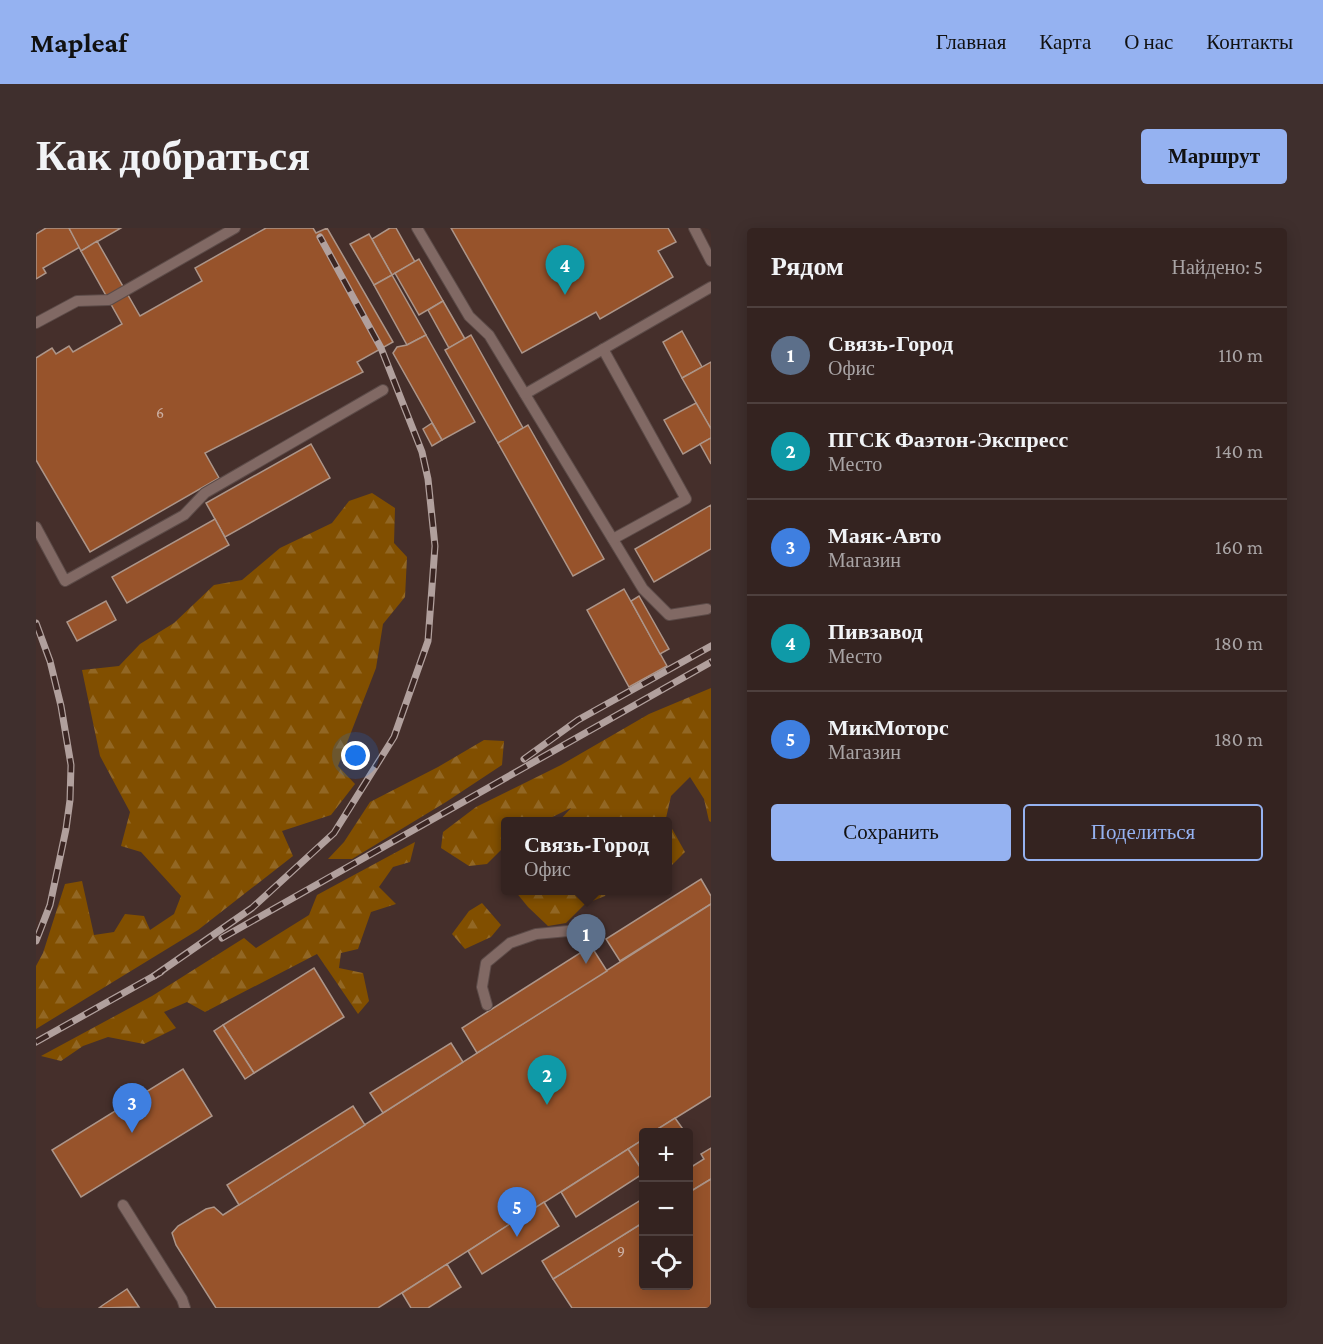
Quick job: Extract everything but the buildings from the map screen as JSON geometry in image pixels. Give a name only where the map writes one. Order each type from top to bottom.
[{"type":"lane","points":[[36,323],[77,301],[109,300],[235,228]]},
{"type":"lane","points":[[417,228],[469,316],[489,335],[643,589],[669,615],[707,609]]},
{"type":"lane","points":[[694,228],[711,261]]},
{"type":"lane","points":[[525,394],[711,287]]},
{"type":"lane","points":[[603,349],[686,500],[613,539]]},
{"type":"lane","points":[[36,527],[65,581],[184,515],[205,493],[382,390]]},
{"type":"lane","points":[[487,1005],[482,987],[486,963],[510,942],[537,934],[568,931],[587,940]]},
{"type":"lane","points":[[123,1205],[182,1299],[185,1308]]},
{"type":"green space","points":[[372,493],[395,508],[394,543],[407,557],[405,597],[383,624],[376,668],[338,766],[355,784],[331,815],[282,831],[293,856],[198,930],[36,1029],[36,966],[43,953],[65,884],[82,881],[94,935],[114,932],[125,914],[144,916],[150,930],[174,914],[181,896],[141,852],[121,846],[130,812],[100,756],[82,670],[119,666],[140,644],[174,623],[214,585],[242,580],[280,548],[332,523],[349,501]]},
{"type":"green space","points":[[711,688],[711,822],[704,799],[690,777],[671,796],[666,817],[563,817],[571,808],[552,817],[501,817],[501,850],[487,864],[469,866],[441,848],[443,832],[476,807],[561,765],[649,714]]},
{"type":"green space","points":[[484,740],[504,741],[502,765],[352,859],[328,859],[344,842],[370,802]]},
{"type":"green space","points":[[672,829],[685,852],[672,865]]},
{"type":"green space","points":[[415,842],[410,862],[393,867],[379,887],[396,904],[371,912],[358,949],[341,953],[339,968],[363,973],[369,1001],[358,1014],[317,954],[205,1012],[187,1002],[164,1012],[176,1028],[144,1044],[108,1037],[83,1046],[61,1061],[41,1056],[152,996],[244,938],[256,948],[309,915],[317,895]]},
{"type":"green space","points":[[518,895],[605,895],[585,904],[566,923],[548,926]]},
{"type":"green space","points":[[482,903],[501,925],[491,937],[465,949],[452,934],[469,911]]},
{"type":"railway","points":[[154,976],[252,908],[334,833],[394,737],[428,641],[435,546],[428,479],[422,452],[381,348],[320,237]]},
{"type":"railway","points":[[36,623],[50,661],[61,706],[71,765],[66,829],[50,905],[36,941]]},
{"type":"railway","points":[[524,759],[578,720],[711,646]]},
{"type":"railway","points":[[222,938],[711,662]]},
{"type":"railway","points":[[36,1042],[161,972]]},
{"type":"place","name":"Пивзавод","points":[[565,295]]},
{"type":"place","name":"Связь-Город","points":[[586,964]]},
{"type":"place","name":"ПГСК Фаэтон-Экспресс","points":[[547,1105]]},
{"type":"place","name":"Маяк-Авто","points":[[132,1133]]},
{"type":"place","name":"МикМоторс","points":[[517,1237]]}]
